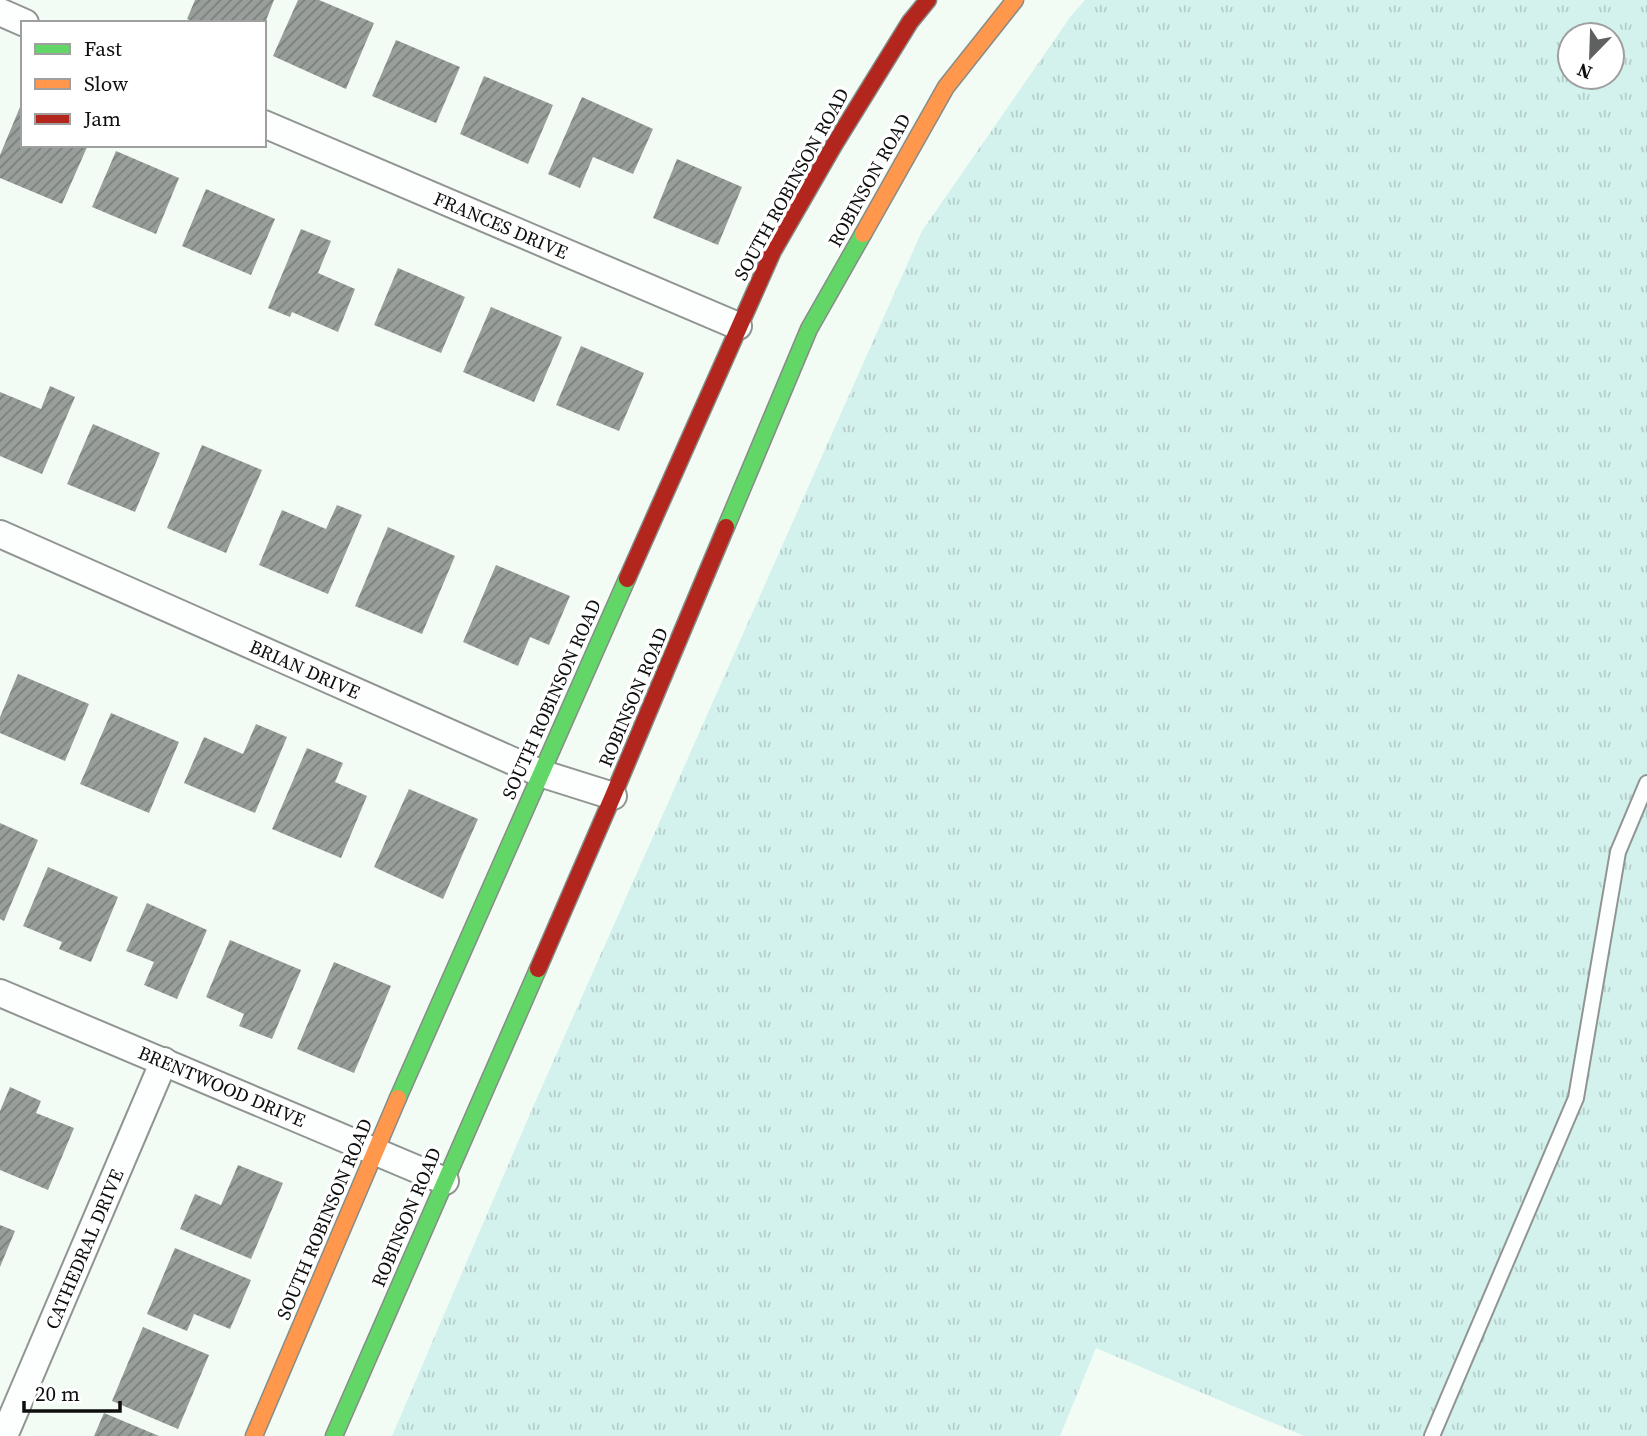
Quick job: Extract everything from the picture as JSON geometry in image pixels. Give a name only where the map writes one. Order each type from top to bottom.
[{"type":"street","name":"SOUTH ROBINSON ROAD","points":[[254,1436],[540,773],[773,251],[834,145],[910,22],[928,0]]},
{"type":"street","name":"ROBINSON ROAD","points":[[334,1436],[614,796],[809,330],[946,87],[1015,0]]},
{"type":"street","points":[[0,12],[21,21]]},
{"type":"street","name":"FRANCES DRIVE","points":[[266,125],[738,327]]},
{"type":"street","name":"BRIAN DRIVE","points":[[0,534],[540,773],[614,796]]},
{"type":"street","name":"BRENTWOOD DRIVE","points":[[0,993],[445,1181]]},
{"type":"street","name":"CATHEDRAL DRIVE","points":[[4,1436],[163,1061]]},
{"type":"lane","points":[[1433,1436],[1576,1098],[1618,852],[1647,783]]},
{"type":"green space","points":[[1085,0],[1647,0],[1647,1436],[1304,1436],[1096,1348],[1060,1436],[392,1436],[533,1107],[922,231],[1071,16]]},
{"type":"building","points":[[195,0],[274,0],[266,21],[187,19]]},
{"type":"building","points":[[298,0],[319,0],[374,23],[346,89],[273,56]]},
{"type":"building","points":[[396,40],[460,67],[436,123],[372,96]]},
{"type":"building","points":[[484,76],[553,105],[528,164],[460,134]]},
{"type":"building","points":[[582,97],[653,129],[633,174],[593,157],[580,188],[548,174]]},
{"type":"building","points":[[20,107],[21,147],[87,147],[62,204],[0,178],[0,155]]},
{"type":"building","points":[[116,151],[179,178],[156,234],[92,207]]},
{"type":"building","points":[[677,159],[742,187],[718,245],[653,218]]},
{"type":"building","points":[[206,189],[275,219],[251,275],[182,246]]},
{"type":"building","points":[[301,229],[331,241],[318,273],[355,289],[338,332],[292,312],[290,317],[268,308]]},
{"type":"building","points":[[398,268],[465,297],[441,353],[374,325]]},
{"type":"building","points":[[491,307],[562,337],[534,402],[463,372]]},
{"type":"building","points":[[581,346],[644,373],[619,431],[556,405]]},
{"type":"building","points":[[50,386],[75,397],[42,474],[0,456],[0,392],[41,409]]},
{"type":"building","points":[[93,424],[160,453],[135,512],[67,484]]},
{"type":"building","points":[[202,445],[262,470],[226,553],[167,528]]},
{"type":"building","points":[[337,505],[362,515],[328,594],[259,565],[282,510],[326,529]]},
{"type":"building","points":[[388,527],[455,556],[422,634],[355,606]]},
{"type":"building","points":[[496,565],[570,596],[549,645],[530,637],[518,666],[463,642]]},
{"type":"building","points":[[18,674],[89,704],[65,761],[0,733],[0,717]]},
{"type":"building","points":[[111,713],[179,742],[149,813],[80,784]]},
{"type":"building","points":[[256,724],[287,737],[255,813],[184,783],[204,737],[243,754]]},
{"type":"building","points":[[307,748],[343,763],[335,782],[367,796],[341,858],[272,829]]},
{"type":"building","points":[[409,789],[478,819],[443,899],[374,867]]},
{"type":"building","points":[[0,823],[38,840],[4,921],[0,919]]},
{"type":"building","points":[[48,867],[118,897],[91,962],[59,949],[62,942],[23,926]]},
{"type":"building","points":[[147,903],[207,930],[177,999],[144,985],[154,962],[126,951]]},
{"type":"building","points":[[230,940],[301,970],[272,1039],[239,1026],[244,1014],[206,997]]},
{"type":"building","points":[[334,962],[391,986],[354,1073],[297,1049]]},
{"type":"building","points":[[10,1087],[41,1101],[36,1113],[74,1128],[48,1190],[0,1170],[0,1111]]},
{"type":"building","points":[[238,1165],[283,1183],[251,1259],[180,1229],[195,1194],[221,1205]]},
{"type":"building","points":[[0,1225],[15,1231],[0,1267]]},
{"type":"building","points":[[175,1248],[251,1280],[230,1329],[194,1314],[187,1331],[147,1314]]},
{"type":"building","points":[[143,1327],[209,1355],[178,1429],[112,1401]]},
{"type":"building","points":[[104,1413],[159,1436],[94,1436]]},
{"type":"traffic: fast","points":[[726,527],[809,329],[863,234]]},
{"type":"traffic: fast","points":[[398,1098],[627,579]]},
{"type":"traffic: fast","points":[[334,1436],[538,969]]},
{"type":"traffic: slow","points":[[863,234],[946,87],[1015,0]]},
{"type":"traffic: slow","points":[[254,1436],[398,1098]]},
{"type":"traffic: jam","points":[[627,579],[773,251],[834,145],[910,22],[928,0]]},
{"type":"traffic: jam","points":[[538,969],[726,527]]}]
